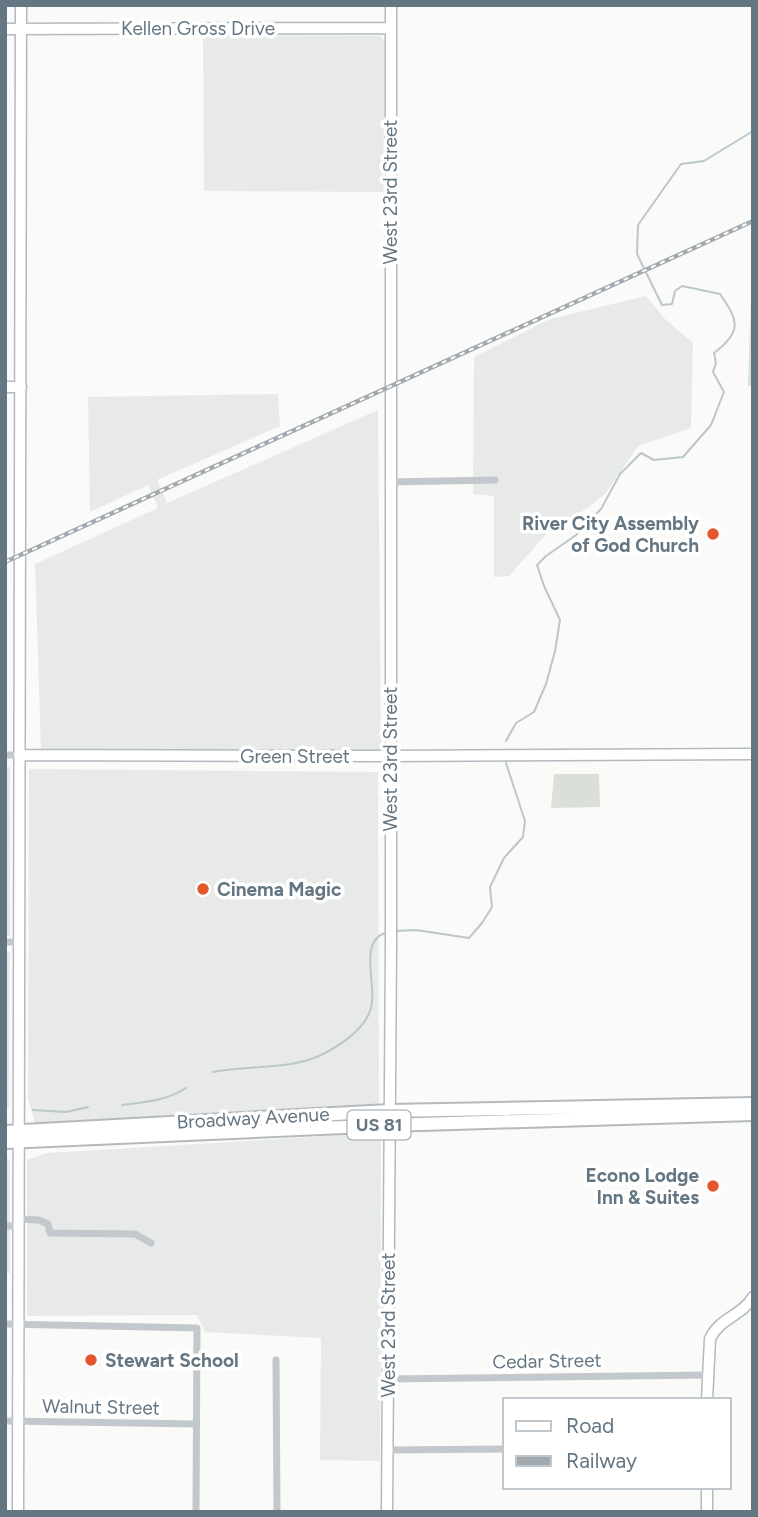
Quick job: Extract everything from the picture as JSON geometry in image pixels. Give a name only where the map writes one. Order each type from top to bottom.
[{"type":"highway","name":"Broadway Avenue","points":[[11,1137],[389,1111],[753,1104]]},
{"type":"highway","name":"Broadway Avenue","points":[[11,1137],[753,1114]]},
{"type":"street","points":[[18,1512],[17,1223],[11,1137],[19,942],[21,5]]},
{"type":"street","name":"West 23rd Street","points":[[387,1512],[391,944],[391,5]]},
{"type":"street","name":"Kellen Gross Drive","points":[[5,29],[391,28]]},
{"type":"street","points":[[5,387],[21,387]]},
{"type":"street","points":[[389,482],[495,480]]},
{"type":"street","name":"Green Street","points":[[5,755],[753,754]]},
{"type":"street","points":[[5,942],[19,942]]},
{"type":"street","points":[[5,1226],[17,1223],[41,1224],[49,1229],[50,1233],[135,1234],[151,1243]]},
{"type":"street","points":[[708,1398],[710,1339],[723,1321],[747,1306],[753,1297]]},
{"type":"street","points":[[5,1324],[197,1328],[196,1512]]},
{"type":"street","points":[[276,1360],[277,1512]]},
{"type":"street","name":"Cedar Street","points":[[388,1379],[708,1374]]},
{"type":"street","name":"Walnut Street","points":[[5,1422],[196,1424]]},
{"type":"street","points":[[388,1450],[503,1449]]},
{"type":"street","points":[[707,1489],[707,1512]]},
{"type":"shaded area","points":[[203,35],[381,36],[385,44],[385,192],[204,191]]},
{"type":"shaded area","points":[[6,47],[6,382],[5,382]]},
{"type":"shaded area","points":[[753,240],[753,386],[748,386]]},
{"type":"shaded area","points":[[646,296],[665,319],[693,343],[691,428],[638,446],[605,494],[549,531],[509,576],[494,577],[494,496],[473,494],[474,357],[550,319]]},
{"type":"shaded area","points":[[278,394],[280,426],[157,480],[167,503],[378,410],[381,750],[41,749],[35,564],[158,508],[148,485],[90,512],[88,397]]},
{"type":"shaded area","points":[[5,767],[10,767],[10,936],[5,936]]},
{"type":"shaded area","points":[[29,769],[378,772],[379,1106],[35,1124],[28,1097]]},
{"type":"shaded area","points":[[554,774],[599,774],[600,807],[551,808]]},
{"type":"shaded area","points":[[5,952],[10,952],[9,1109],[5,1108]]},
{"type":"shaded area","points":[[345,1135],[381,1140],[380,1461],[320,1460],[321,1338],[205,1332],[197,1315],[27,1316],[27,1160],[47,1153]]},
{"type":"shaded area","points":[[5,1155],[10,1161],[10,1273],[5,1273]]},
{"type":"waterway","points":[[506,741],[516,723],[534,712],[546,684],[555,651],[560,620],[537,565],[576,535],[601,509],[620,474],[641,453],[654,460],[683,457],[711,425],[724,392],[713,372],[716,363],[714,353],[729,339],[735,326],[734,319],[720,294],[682,286],[675,291],[672,304],[662,305],[637,254],[638,225],[681,164],[704,161],[753,131]]},
{"type":"waterway","points":[[394,931],[416,930],[469,938],[482,923],[492,907],[490,887],[504,858],[523,837],[525,821],[506,763]]},
{"type":"waterway","points":[[213,1072],[306,1060],[319,1056],[349,1038],[362,1025],[370,1011],[370,956],[377,938],[385,933]]},
{"type":"waterway","points":[[122,1105],[163,1098],[186,1088]]},
{"type":"waterway","points":[[33,1110],[66,1112],[88,1107]]},
{"type":"railway","points":[[5,562],[753,221]]},
{"type":"place","name":"River City Assembly of God Church","points":[[713,534]]},
{"type":"place","name":"Cinema Magic","points":[[203,889]]},
{"type":"place","name":"Econo Lodge Inn & Suites","points":[[713,1186]]},
{"type":"place","name":"Stewart School","points":[[91,1360]]}]
